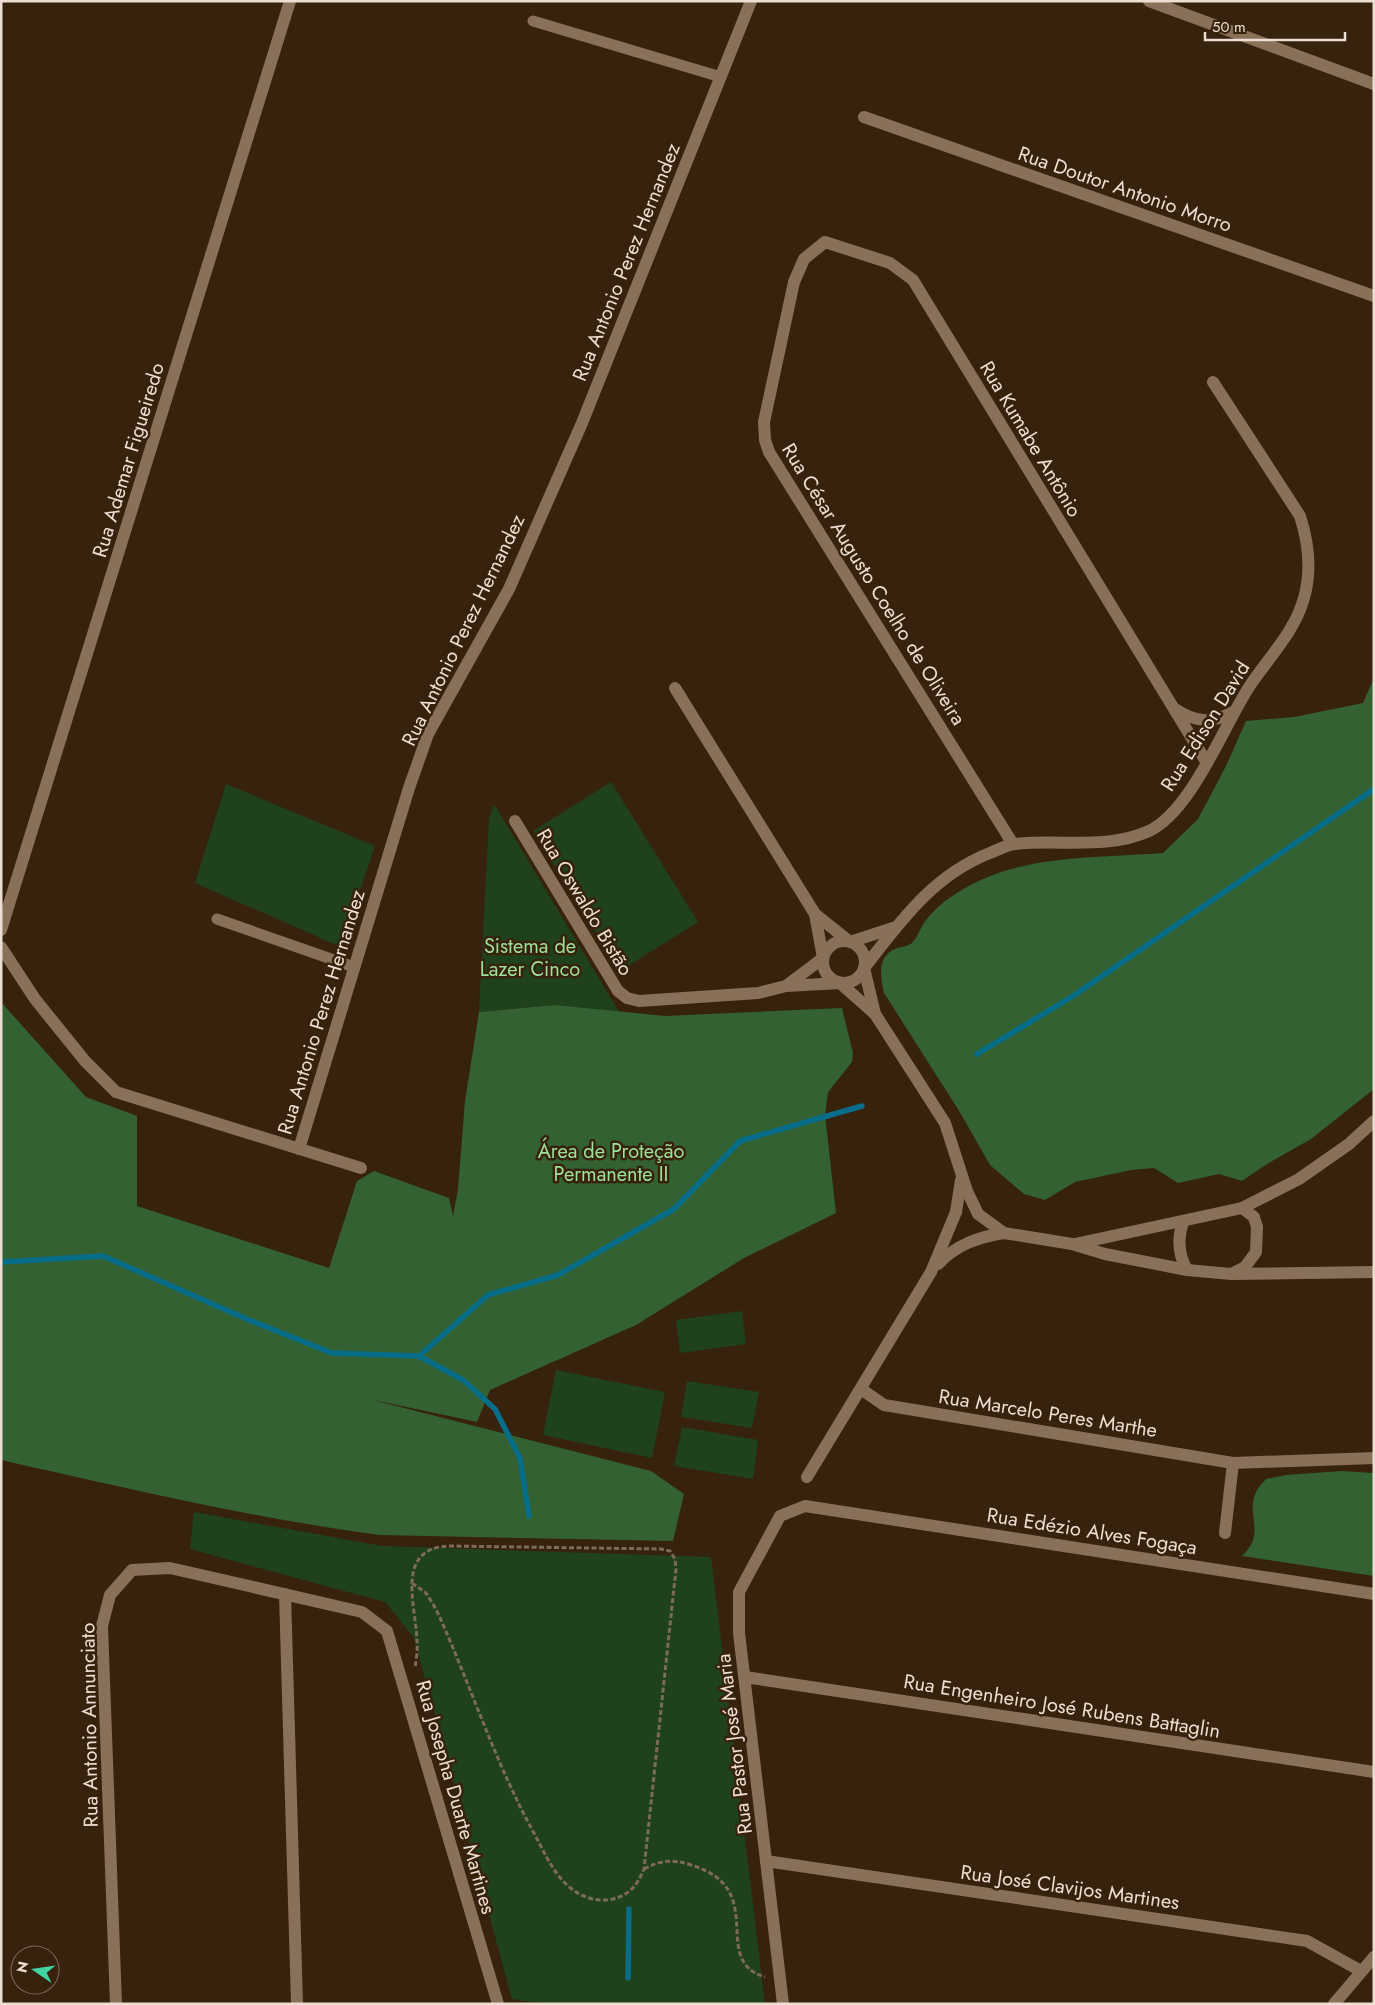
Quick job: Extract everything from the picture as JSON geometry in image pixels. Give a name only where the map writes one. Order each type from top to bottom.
[{"type":"street","name":"Rua Ademar Figueiredo","points":[[1,930],[290,1]]},
{"type":"street","name":"Rua Antonio Perez Hernandez","points":[[299,1149],[428,734],[509,589],[582,423],[751,1]]},
{"type":"street","points":[[1150,1],[1374,84]]},
{"type":"street","name":"Rua Doutor Antonio Morro","points":[[864,117],[1374,296]]},
{"type":"street","name":"Rua Kumabe Antônio","points":[[817,247],[825,242],[890,263],[913,280],[1207,763]]},
{"type":"street","name":"Rua César Augusto Coelho de Oliveira","points":[[817,247],[804,258],[794,282],[764,422],[765,440],[769,452],[1013,844]]},
{"type":"street","name":"Rua Edison David","points":[[864,968],[896,927],[935,884],[973,860],[1013,844],[1100,842],[1126,838],[1150,831],[1171,815],[1207,763],[1234,711],[1296,619],[1309,577],[1309,556],[1300,516],[1213,382]]},
{"type":"street","points":[[675,688],[815,914],[862,952],[875,1014]]},
{"type":"street","points":[[1173,708],[1184,715],[1201,721],[1220,719],[1234,711]]},
{"type":"street","name":"Rua Oswaldo Bistão","points":[[515,821],[618,991],[627,998],[639,1001],[738,994],[786,986]]},
{"type":"street","points":[[815,914],[825,971],[828,976],[840,983],[875,1014],[945,1123],[967,1192],[978,1214]]},
{"type":"street","name":"Rua Edison David","points":[[850,942],[896,927]]},
{"type":"street","points":[[786,986],[823,958],[829,946],[835,943],[850,942]]},
{"type":"street","points":[[1,947],[35,999],[85,1061],[116,1092],[361,1168]]},
{"type":"street","points":[[786,986],[853,981],[864,968]]},
{"type":"street","points":[[1072,1244],[1242,1208],[1299,1179],[1349,1144],[1374,1121]]},
{"type":"street","points":[[807,1477],[931,1272],[954,1217],[961,1188],[961,1170]]},
{"type":"street","points":[[954,1217],[964,1208],[978,1214],[1004,1233]]},
{"type":"street","points":[[1231,1274],[1245,1267],[1256,1252],[1257,1227],[1254,1217],[1242,1208]]},
{"type":"street","points":[[1183,1222],[1179,1243],[1182,1261],[1187,1270]]},
{"type":"street","points":[[931,1272],[947,1255],[964,1244],[987,1236],[1004,1233],[1072,1244],[1105,1254],[1187,1270],[1231,1274],[1374,1272]]},
{"type":"street","name":"Rua Marcelo Peres Marthe","points":[[861,1389],[884,1405],[1234,1463],[1374,1458]]},
{"type":"street","points":[[1225,1533],[1234,1463]]},
{"type":"street","name":"Rua Edézio Alves Fogaça","points":[[805,1506],[1374,1594]]},
{"type":"street","name":"Rua Pastor José Maria","points":[[783,2004],[739,1633],[739,1592],[780,1516],[805,1506]]},
{"type":"street","name":"Rua Antonio Annunciato","points":[[116,2004],[102,1626],[110,1595],[132,1570],[170,1568],[362,1612]]},
{"type":"street","points":[[285,1594],[297,2004]]},
{"type":"street","name":"Rua Josepha Duarte Martines","points":[[362,1612],[387,1632],[498,2004]]},
{"type":"street","name":"Rua Engenheiro José Rubens Battaglin","points":[[744,1677],[1374,1772]]},
{"type":"street","name":"Rua José Clavijos Martines","points":[[766,1861],[1307,1941],[1361,1971]]},
{"type":"street","points":[[1334,2004],[1374,1957]]},
{"type":"lane","points":[[533,21],[721,76]]},
{"type":"lane","points":[[217,919],[354,968]]},
{"type":"path","points":[[412,1583],[426,1593],[436,1609],[519,1807],[552,1868],[564,1883],[579,1895],[596,1900],[625,1896],[636,1886],[644,1869],[676,1569],[675,1559],[670,1551],[661,1549],[440,1546],[429,1549],[421,1556],[415,1568],[412,1583],[418,1642],[414,1673]]},
{"type":"path","points":[[644,1869],[656,1863],[669,1860],[706,1869],[721,1879],[731,1892],[736,1905],[738,1947],[742,1961],[752,1972],[781,1980]]},
{"type":"green space","points":[[1374,678],[1374,1089],[1311,1139],[1267,1164],[1242,1181],[1219,1174],[1178,1183],[1154,1168],[1131,1170],[1075,1182],[1045,1200],[1024,1194],[990,1165],[961,1114],[884,993],[881,970],[887,955],[893,950],[912,943],[926,920],[945,901],[972,884],[998,873],[1051,861],[1163,853],[1198,819],[1226,766],[1246,721],[1294,717],[1363,703]]},
{"type":"green space","points":[[611,782],[698,922],[620,971],[533,831]]},
{"type":"green space","points":[[226,784],[375,846],[341,947],[195,883]]},
{"type":"green space","name":"Sistema de Lazer Cinco","points":[[494,804],[619,1012],[555,1005],[479,1012],[489,818]]},
{"type":"green space","name":"Área de Proteção Permanente II","points":[[1,1002],[86,1097],[137,1116],[137,1206],[329,1268],[357,1181],[374,1171],[449,1198],[453,1216],[458,1189],[465,1101],[479,1012],[555,1005],[665,1016],[842,1008],[853,1053],[852,1062],[828,1092],[825,1115],[836,1213],[744,1258],[636,1325],[490,1390],[477,1422],[369,1399],[651,1471],[684,1494],[673,1541],[379,1535],[237,1511],[1,1460]]},
{"type":"green space","points":[[742,1311],[746,1344],[680,1353],[676,1320]]},
{"type":"green space","points":[[556,1370],[665,1392],[652,1458],[543,1435]]},
{"type":"green space","points":[[687,1381],[759,1392],[752,1428],[681,1417]]},
{"type":"green space","points":[[682,1427],[758,1440],[753,1479],[674,1466]]},
{"type":"green space","points":[[1341,1471],[1374,1473],[1374,1576],[1242,1556],[1249,1547],[1255,1532],[1253,1501],[1257,1490],[1266,1479],[1286,1475]]},
{"type":"green space","points":[[194,1512],[382,1546],[711,1557],[765,2004],[549,2004],[512,1999],[414,1638],[385,1602],[190,1549]]},
{"type":"waterway","points":[[977,1054],[1073,996],[1374,789]]},
{"type":"waterway","points":[[1,1262],[103,1256],[249,1320],[332,1353],[419,1356],[488,1295],[558,1275],[674,1209],[740,1141],[862,1106]]},
{"type":"waterway","points":[[419,1356],[463,1380],[495,1409],[520,1458],[529,1516]]},
{"type":"waterway","points":[[628,1978],[629,1909]]}]
